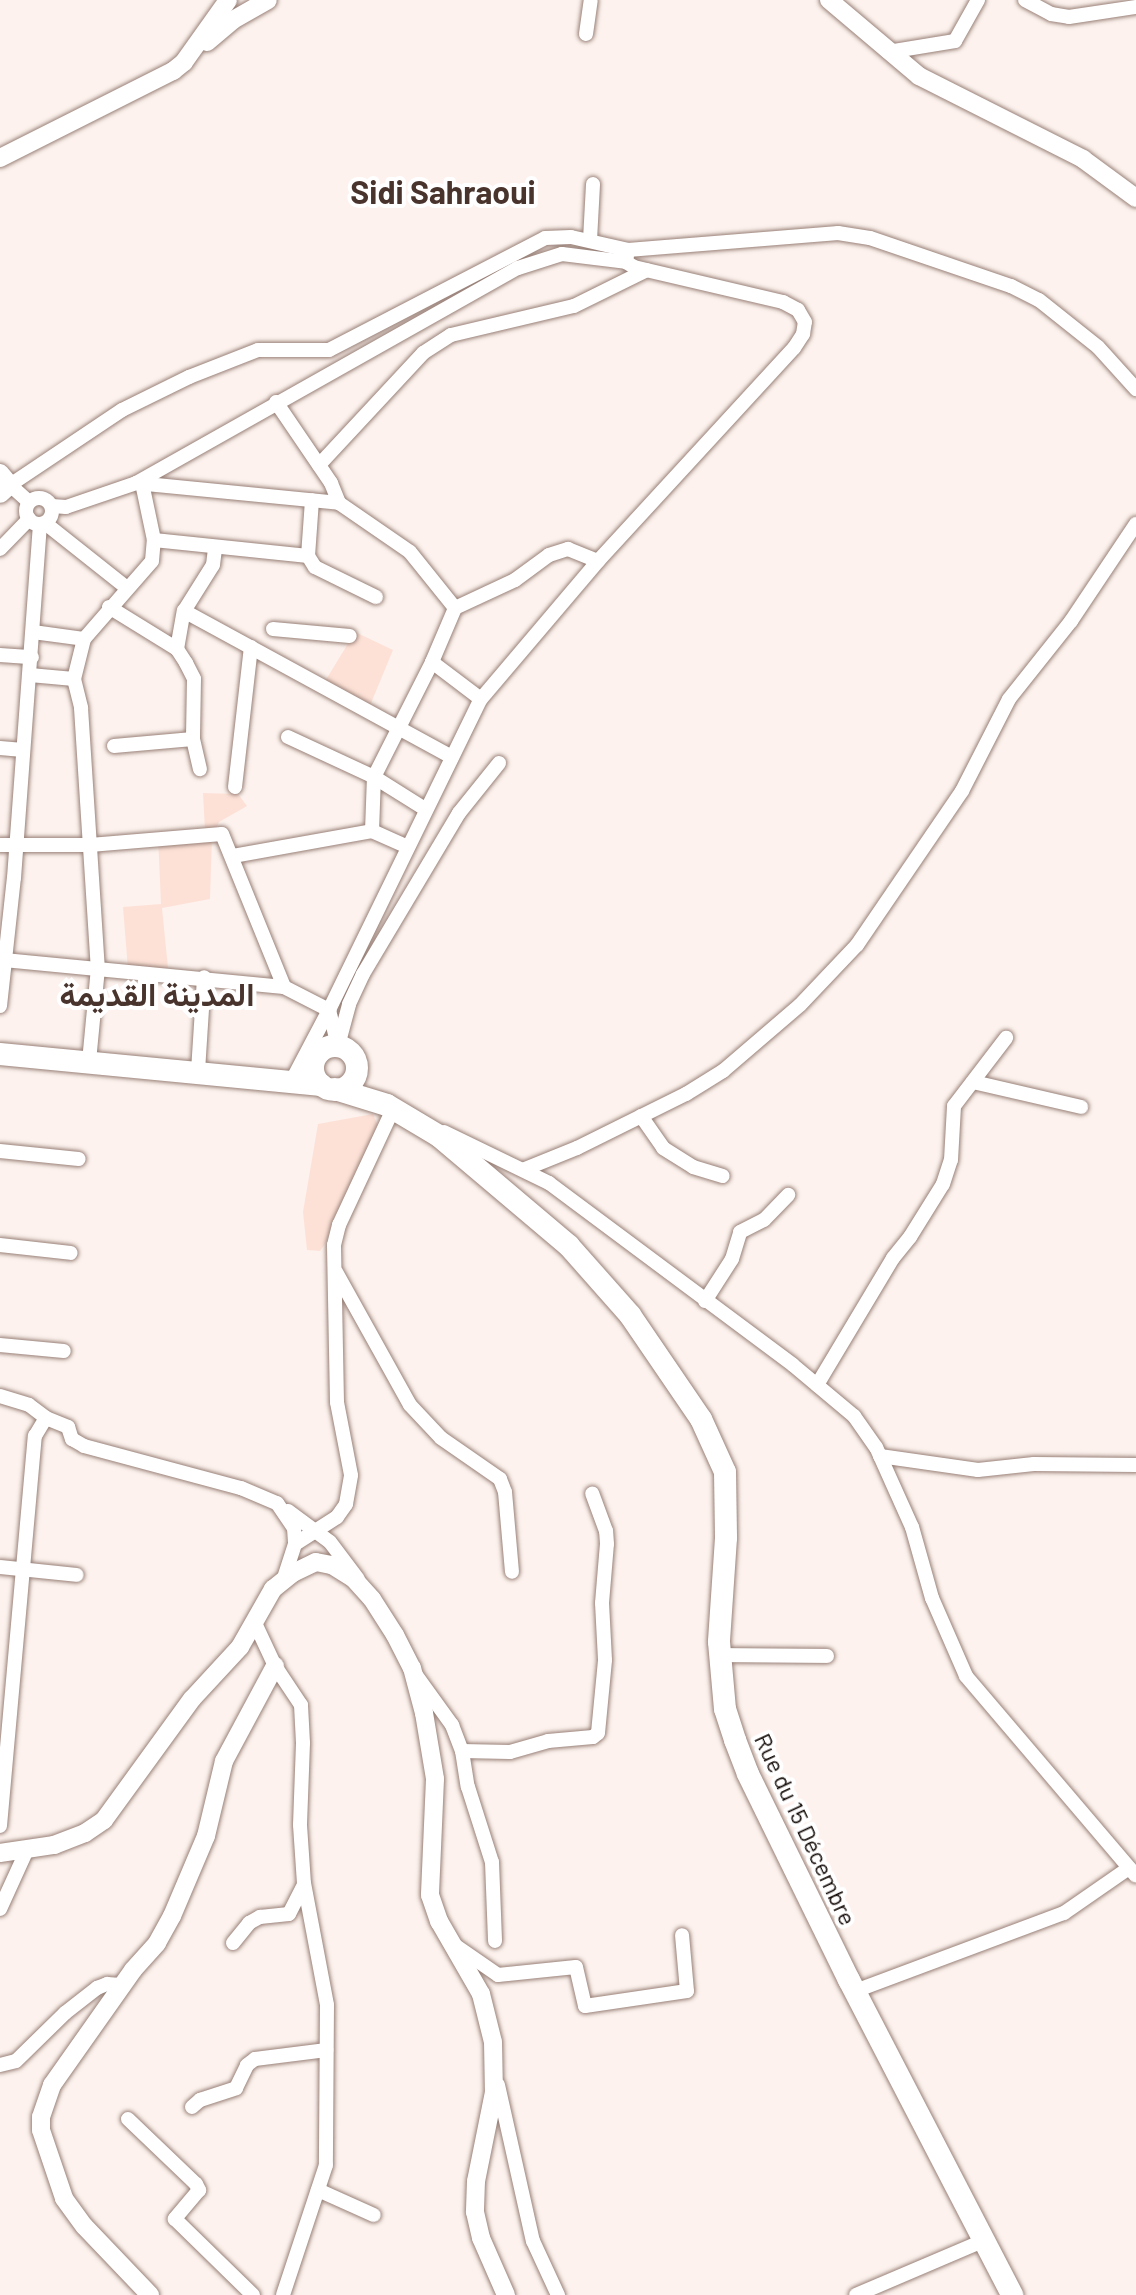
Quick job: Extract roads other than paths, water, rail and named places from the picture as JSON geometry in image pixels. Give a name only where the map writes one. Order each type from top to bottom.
[{"type":"main road","points":[[347,1053],[353,1080],[328,1087],[314,1073],[315,1060],[324,1049],[347,1053],[393,1109]]},
{"type":"main road","name":"Rue du 15 Décembre","points":[[0,1054],[198,1071],[328,1087],[367,1097],[439,1136],[485,1172],[569,1246],[630,1315],[701,1419],[725,1472],[727,1496],[720,1655],[725,1709],[748,1774],[855,1991],[1012,2295]]},
{"type":"street","points":[[184,62],[228,0]]},
{"type":"street","points":[[0,158],[150,83],[184,62],[233,20],[268,0]]},
{"type":"street","points":[[586,34],[591,0]]},
{"type":"street","points":[[829,0],[888,52],[949,94],[1083,159],[1136,198]]},
{"type":"street","points":[[888,52],[955,41],[978,0]]},
{"type":"street","points":[[1025,0],[1051,14],[1069,17],[1136,7]]},
{"type":"street","points":[[590,240],[593,184]]},
{"type":"street","points":[[29,502],[40,497],[52,506],[66,507],[139,483],[276,402],[518,268],[562,254],[627,256],[855,234],[1011,286],[1039,300],[1098,347],[1136,389]]},
{"type":"street","points":[[29,502],[3,484],[122,410],[189,377],[258,350],[329,350],[533,242],[556,236],[590,240],[627,256],[647,270],[783,302],[798,310],[805,322],[803,334],[794,348],[598,561],[481,699],[291,1082]]},
{"type":"street","points":[[319,465],[423,353],[451,335],[574,306],[647,270]]},
{"type":"street","points":[[276,402],[319,465],[339,503],[410,552],[443,598],[455,608]]},
{"type":"street","points":[[139,483],[339,503]]},
{"type":"street","points":[[89,1061],[98,968],[81,708],[74,679],[84,639],[152,561],[154,540],[139,483]]},
{"type":"street","points":[[312,500],[308,556],[315,567],[376,597]]},
{"type":"street","points":[[29,502],[26,513],[127,588]]},
{"type":"street","points":[[0,549],[52,515],[52,506]]},
{"type":"street","points":[[0,1006],[8,846],[23,750],[32,657],[38,522]]},
{"type":"street","points":[[525,1169],[686,1094],[759,1043],[857,945],[962,791],[1009,699],[1071,621],[1136,524]]},
{"type":"street","points":[[154,540],[308,556]]},
{"type":"street","points":[[177,649],[184,611],[213,565],[215,548]]},
{"type":"street","points":[[372,831],[374,777],[398,724],[432,662],[455,608],[515,580],[549,555],[568,549],[598,561]]},
{"type":"street","points":[[109,607],[177,649],[194,679],[193,739],[200,769]]},
{"type":"street","points":[[184,611],[398,724],[452,757]]},
{"type":"street","points":[[273,629],[350,636]]},
{"type":"street","points":[[33,632],[84,639]]},
{"type":"street","points":[[235,787],[251,647]]},
{"type":"street","points":[[0,655],[32,657]]},
{"type":"street","points":[[432,662],[481,699]]},
{"type":"street","points":[[30,675],[74,679]]},
{"type":"street","points":[[288,737],[374,777],[425,809]]},
{"type":"street","points":[[114,746],[193,739]]},
{"type":"street","points":[[0,748],[23,750]]},
{"type":"street","points":[[347,1053],[349,1004],[363,974],[459,813],[499,763]]},
{"type":"street","points":[[233,856],[372,831],[408,847]]},
{"type":"street","points":[[8,846],[90,845],[222,834],[284,987]]},
{"type":"street","points":[[4,960],[284,987],[329,1010],[347,1053]]},
{"type":"street","points":[[198,1071],[204,977]]},
{"type":"street","points":[[817,1385],[949,1171],[954,1106],[1006,1038]]},
{"type":"street","points":[[973,1082],[1081,1107]]},
{"type":"street","points":[[295,1544],[337,1517],[346,1504],[351,1475],[337,1402],[334,1245],[339,1225],[393,1109],[525,1169],[817,1385],[854,1416],[880,1456],[912,1527],[932,1598],[966,1676],[1133,1872],[1064,1913],[855,1991]]},
{"type":"street","points":[[641,1116],[663,1148],[693,1167],[723,1176]]},
{"type":"street","points":[[0,1151],[79,1159]]},
{"type":"street","points":[[705,1301],[732,1259],[740,1232],[764,1220],[788,1195]]},
{"type":"street","points":[[0,1245],[71,1253]]},
{"type":"street","points":[[335,1270],[410,1405],[441,1438],[503,1485],[512,1572]]},
{"type":"street","points":[[0,1345],[64,1351]]},
{"type":"street","points":[[0,1396],[29,1405],[46,1418],[68,1427],[72,1439],[84,1446],[241,1488],[277,1503],[330,1542],[372,1599],[412,1668],[452,1725],[492,1862],[495,1941]]},
{"type":"street","points":[[0,1826],[35,1436],[46,1418]]},
{"type":"street","points":[[880,1456],[978,1470],[1034,1464],[1136,1465]]},
{"type":"street","points":[[462,1751],[510,1752],[548,1741],[593,1737],[598,1733],[605,1660],[602,1603],[607,1544],[606,1531],[592,1493]]},
{"type":"street","points":[[277,1503],[291,1518],[295,1544],[283,1581]]},
{"type":"street","points":[[0,1853],[26,1852],[85,1833],[104,1820],[192,1699],[240,1647],[273,1589],[303,1566],[316,1562],[332,1565],[353,1578],[372,1599]]},
{"type":"street","points":[[0,1567],[77,1575]]},
{"type":"street","points":[[254,1621],[275,1666],[301,1705],[300,1825],[304,1883],[327,2005],[329,2137],[326,2165],[283,2295]]},
{"type":"street","points":[[720,1655],[827,1656]]},
{"type":"street","points":[[150,2295],[84,2226],[64,2198],[41,2130],[41,2117],[52,2085],[121,1985],[157,1943],[172,1916],[206,1836],[224,1761],[275,1666]]},
{"type":"street","points":[[412,1668],[435,1779],[430,1895],[439,1921],[481,1994],[493,2042],[494,2092],[476,2181],[475,2212],[481,2238],[506,2295]]},
{"type":"street","points":[[0,1909],[26,1852]]},
{"type":"street","points":[[233,1943],[249,1923],[260,1917],[289,1914],[304,1883]]},
{"type":"street","points":[[456,1946],[498,1975],[576,1967],[585,2006],[687,1991],[682,1935]]},
{"type":"street","points":[[0,2065],[16,2061],[97,1988],[107,1984],[121,1985]]},
{"type":"street","points":[[192,2107],[200,2100],[236,2088],[247,2065],[255,2059],[326,2050]]},
{"type":"street","points":[[494,2065],[533,2241],[558,2295]]},
{"type":"street","points":[[128,2119],[199,2190],[175,2219],[253,2295]]},
{"type":"street","points":[[318,2190],[374,2215]]},
{"type":"street","points":[[856,2295],[985,2240]]},
{"type":"district","name":"Sidi Sahraoui","points":[[443,191]]},
{"type":"district","name":"المدينة القديمة","points":[[157,993]]}]
